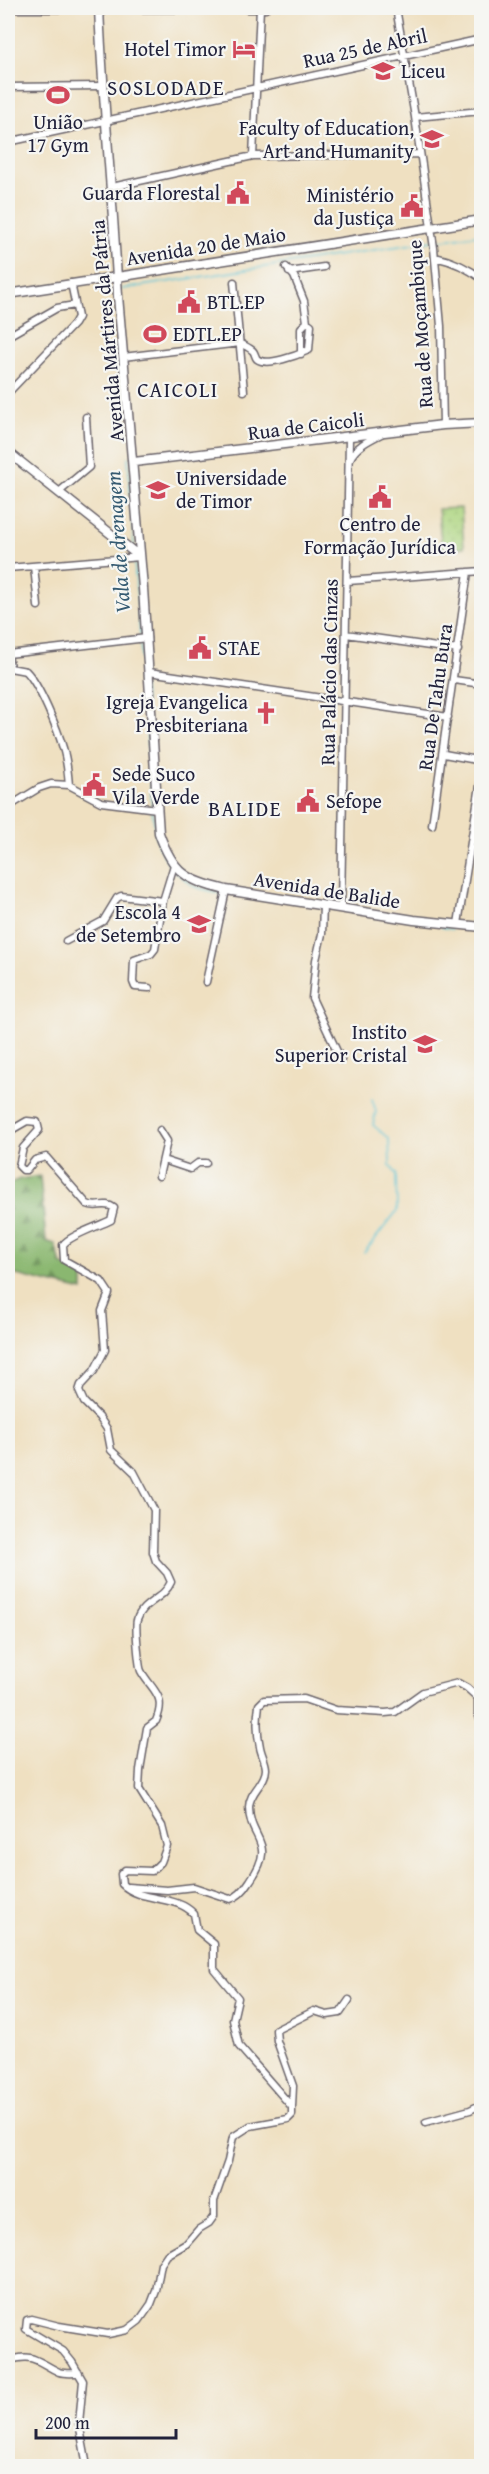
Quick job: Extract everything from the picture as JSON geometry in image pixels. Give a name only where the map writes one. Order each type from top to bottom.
[{"type":"main road","points":[[8,8],[205,8]]},
{"type":"main road","name":"Avenida Mártires da Pátria","points":[[99,8],[102,86],[147,638],[152,808],[172,869]]},
{"type":"main road","points":[[248,8],[265,8]]},
{"type":"main road","name":"Avenida 20 de Maio","points":[[8,294],[71,283],[118,281],[482,220]]},
{"type":"main road","name":"Rua de Caicoli","points":[[134,462],[443,425],[482,423]]},
{"type":"main road","points":[[8,452],[140,556]]},
{"type":"main road","name":"Avenida de Balide","points":[[172,869],[225,895],[482,927]]},
{"type":"street","points":[[253,156],[260,8]]},
{"type":"street","name":"Rua de Moçambique","points":[[396,8],[434,248],[441,326],[443,425]]},
{"type":"street","name":"Rua 25 de Abril","points":[[8,142],[482,39]]},
{"type":"street","points":[[8,87],[102,86]]},
{"type":"street","points":[[415,117],[482,111]]},
{"type":"street","points":[[112,187],[253,156],[418,154]]},
{"type":"street","points":[[435,257],[450,260],[482,279]]},
{"type":"street","points":[[123,357],[240,344],[253,351],[260,361],[275,361],[301,354],[309,350],[311,326],[307,322],[304,301],[294,276],[288,269],[324,267]]},
{"type":"street","points":[[234,282],[244,391]]},
{"type":"street","points":[[8,393],[74,324],[78,317],[71,283]]},
{"type":"street","points":[[8,336],[57,308],[75,305]]},
{"type":"street","points":[[301,354],[301,328],[307,322]]},
{"type":"street","points":[[59,492],[89,467],[86,417]]},
{"type":"street","points":[[350,462],[353,453],[361,446],[384,433]]},
{"type":"street","name":"Rua Palácio das Cinzas","points":[[341,908],[349,438]]},
{"type":"street","points":[[8,568],[140,556]]},
{"type":"street","points":[[34,566],[38,606]]},
{"type":"street","points":[[348,581],[482,571]]},
{"type":"street","name":"Rua De Tahu Bura","points":[[432,825],[444,754],[468,572]]},
{"type":"street","points":[[345,634],[458,650]]},
{"type":"street","points":[[69,785],[64,748],[39,691],[26,671],[10,668],[8,654],[147,638]]},
{"type":"street","points":[[149,672],[448,717]]},
{"type":"street","points":[[454,680],[482,684]]},
{"type":"street","points":[[444,754],[482,761]]},
{"type":"street","points":[[458,924],[482,773]]},
{"type":"street","points":[[8,807],[39,788],[51,784],[69,785],[101,802],[152,808]]},
{"type":"street","points":[[148,988],[135,987],[133,982],[134,960],[150,954],[155,949],[163,901],[172,869]]},
{"type":"street","points":[[206,982],[225,895]]},
{"type":"street","points":[[66,941],[85,933],[103,921],[117,898],[121,896],[163,901]]},
{"type":"street","points":[[323,908],[322,934],[316,960],[312,998],[341,1060]]},
{"type":"street","points":[[8,1132],[27,1121],[37,1122],[39,1130],[23,1148],[19,1166],[27,1170],[40,1156],[46,1157],[87,1204],[94,1206],[106,1204],[114,1208],[111,1220],[91,1230],[70,1236],[63,1245],[63,1251],[64,1260],[67,1263],[101,1281],[109,1293],[102,1311],[105,1350],[94,1371],[81,1384],[80,1397],[102,1421],[107,1429],[111,1450],[134,1472],[154,1510],[156,1516],[152,1540],[154,1557],[171,1582],[162,1595],[140,1612],[136,1629],[141,1670],[155,1689],[160,1703],[156,1721],[147,1728],[138,1785],[162,1826],[166,1846],[160,1862],[152,1871],[130,1869],[122,1874],[124,1887]]},
{"type":"street","points":[[159,1176],[167,1141],[160,1130]]},
{"type":"street","points":[[163,1160],[190,1170],[198,1163],[206,1163]]},
{"type":"street","points":[[124,1887],[167,1890],[194,1887],[230,1899],[246,1887],[259,1869],[263,1848],[249,1808],[250,1798],[265,1775],[266,1769],[260,1747],[257,1714],[259,1705],[264,1700],[304,1699],[336,1710],[385,1713],[401,1708],[423,1692],[458,1683],[478,1698],[478,1713],[482,1725]]},
{"type":"street","points":[[124,1887],[179,1904],[194,1914],[197,1930],[213,1944],[214,1969],[237,1994],[238,2001],[233,2020],[239,2046],[292,2107]]},
{"type":"street","points":[[87,2466],[80,2433],[83,2381],[63,2351],[26,2329],[27,2320],[108,2334],[127,2330],[139,2321],[151,2304],[161,2264],[167,2255],[186,2244],[214,2216],[214,2201],[228,2161],[233,2137],[250,2126],[288,2119],[292,2115],[292,2086],[277,2041],[276,2030],[314,2011],[327,2015],[340,2013],[349,2000]]},
{"type":"street","points":[[426,2122],[470,2110],[482,2104]]},
{"type":"street","points":[[8,2361],[20,2357],[40,2360],[61,2373],[79,2373]]},
{"type":"green space","points":[[461,508],[464,547],[442,551],[438,509]]},
{"type":"green space","points":[[40,1176],[46,1241],[55,1244],[61,1264],[83,1275],[83,1291],[8,1273],[8,1184],[20,1179]]},
{"type":"waterway","name":"Vala de drenagem","points":[[437,241],[482,234]]},
{"type":"waterway","name":"Vala de drenagem","points":[[122,289],[432,241]]},
{"type":"waterway","name":"Vala de drenagem","points":[[128,457],[134,548]]},
{"type":"waterway","name":"Vala de drenagem","points":[[134,559],[140,635]]},
{"type":"waterway","name":"Vala de drenagem","points":[[140,640],[152,806]]},
{"type":"waterway","name":"Vala de drenagem","points":[[152,810],[158,845],[171,867]]},
{"type":"waterway","name":"Vala de drenagem","points":[[174,871],[195,887],[223,894]]},
{"type":"waterway","name":"Vala de drenagem","points":[[441,927],[452,929]]},
{"type":"waterway","points":[[364,1253],[397,1211],[396,1174],[390,1165],[389,1139],[373,1125],[376,1111],[372,1099]]},
{"type":"place","name":"Hotel Timor","points":[[244,49]]},
{"type":"place","name":"Liceu","points":[[383,71]]},
{"type":"place","name":"União 17 Gym","points":[[58,95]]},
{"type":"place","name":"Faculty of Education, Art and Humanity","points":[[432,139]]},
{"type":"place","name":"Guarda Florestal","points":[[238,193]]},
{"type":"place","name":"Ministério da Justiça","points":[[412,206]]},
{"type":"place","name":"BTL.EP","points":[[189,302]]},
{"type":"place","name":"EDTL.EP","points":[[155,334]]},
{"type":"place","name":"Universidade de Timor","points":[[158,490]]},
{"type":"place","name":"Centro de Formação Jurídica","points":[[380,497]]},
{"type":"place","name":"STAE","points":[[200,648]]},
{"type":"place","name":"Igreja Evangelica Presbiteriana","points":[[266,713]]},
{"type":"place","name":"Sede Suco Vila Verde","points":[[94,785]]},
{"type":"place","name":"Sefope","points":[[308,801]]},
{"type":"place","name":"Escola 4 de Setembro","points":[[199,924]]},
{"type":"place","name":"Instito Superior Cristal","points":[[425,1044]]},
{"type":"district","name":"SOSLODADE","points":[[166,88]]},
{"type":"district","name":"CAICOLI","points":[[178,390]]},
{"type":"district","name":"BALIDE","points":[[245,809]]}]
